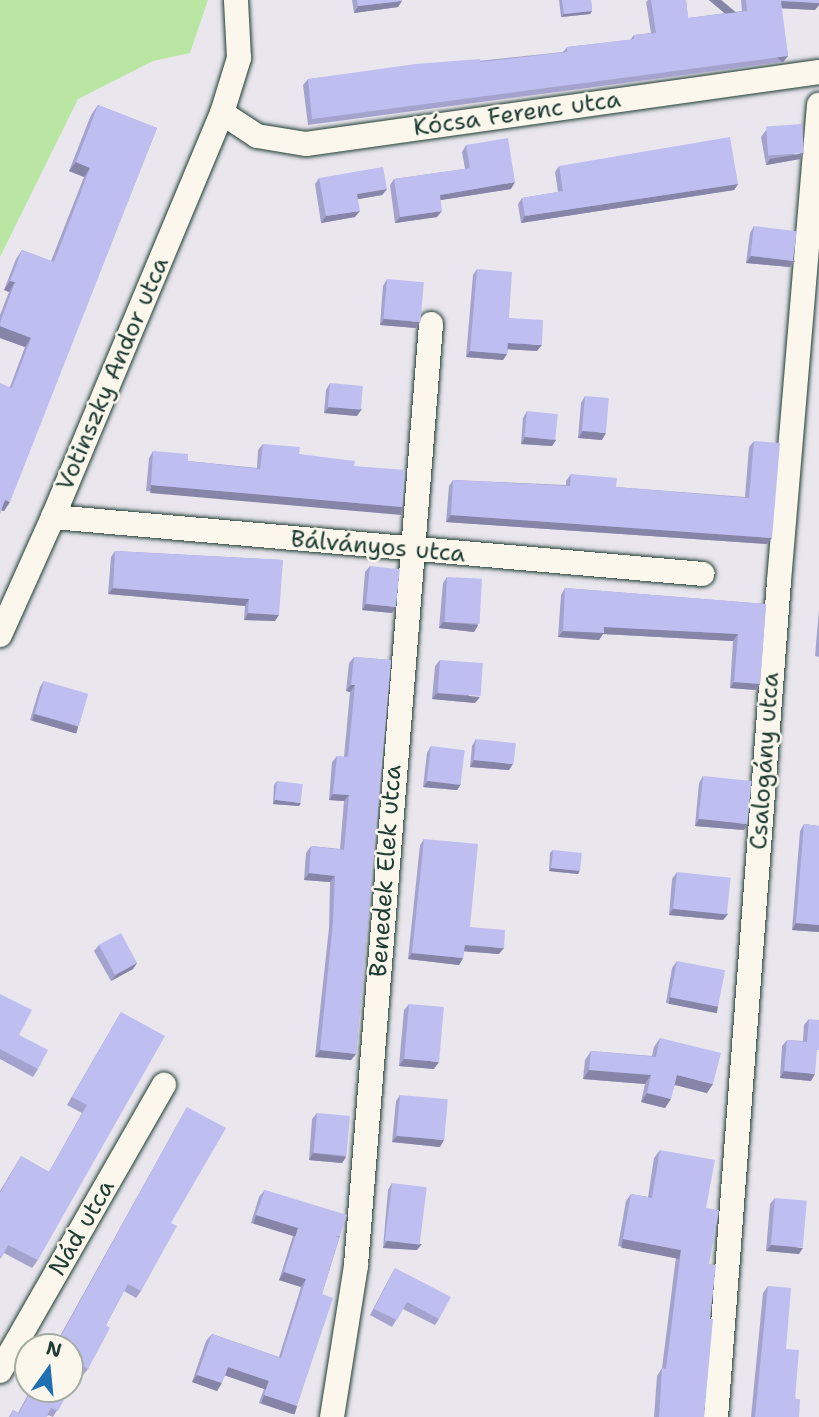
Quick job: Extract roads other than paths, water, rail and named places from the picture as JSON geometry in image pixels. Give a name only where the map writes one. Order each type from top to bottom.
[{"type":"street","name":"Votinszky Andor utca","points":[[0,635],[53,517],[222,113],[239,58],[236,0]]},
{"type":"street","name":"Kócsa Ferenc utca","points":[[222,113],[257,136],[306,144],[819,72]]},
{"type":"street","name":"Csalogány utca","points":[[716,1417],[780,568],[819,106]]},
{"type":"street","name":"Benedek Elek utca","points":[[332,1417],[356,1265],[431,324]]},
{"type":"street","name":"Bálványos utca","points":[[53,517],[703,574]]},
{"type":"street","name":"Nád utca","points":[[0,1371],[164,1086]]}]
